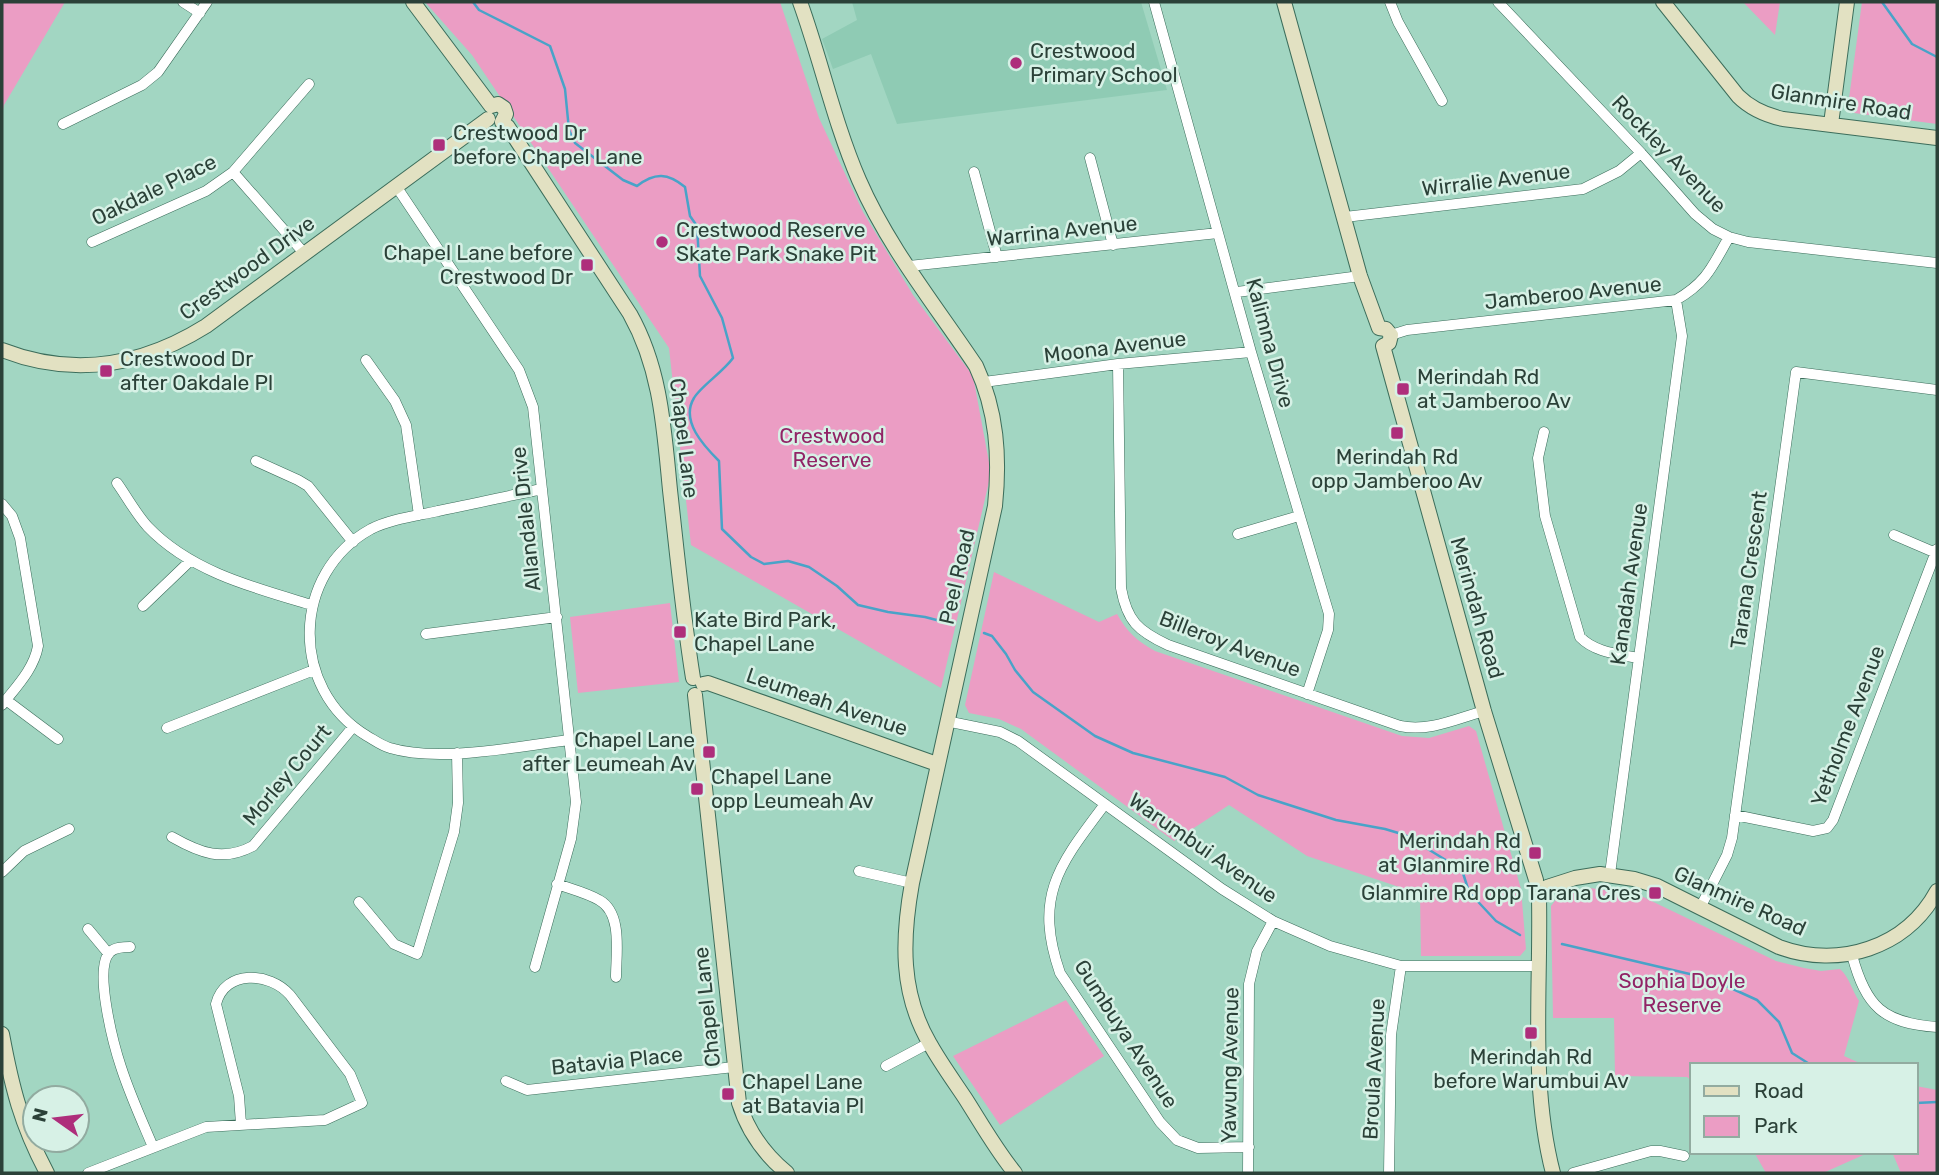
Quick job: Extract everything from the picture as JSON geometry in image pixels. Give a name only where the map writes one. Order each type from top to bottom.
[{"type":"street","points":[[183,2],[200,13]]},
{"type":"street","points":[[63,124],[142,85],[158,72],[207,2]]},
{"type":"street","name":"Chapel Lane","points":[[413,2],[493,116],[508,127],[630,314],[641,333],[652,364],[660,400],[683,608],[697,685],[739,1103],[750,1131],[767,1154],[787,1173]]},
{"type":"street","name":"Peel Road","points":[[800,2],[816,57],[859,180],[894,245],[976,366],[984,382],[996,430],[999,454],[995,506],[912,883],[905,921],[905,969],[915,1013],[929,1043],[1015,1173]]},
{"type":"street","name":"Kalimna Drive","points":[[1154,2],[1237,292],[1251,352],[1329,614],[1328,631],[1307,694]]},
{"type":"street","name":"Merindah Road","points":[[1284,2],[1360,276],[1384,337],[1484,711],[1540,888],[1539,1097],[1553,1173]]},
{"type":"street","points":[[1390,2],[1398,22],[1442,102]]},
{"type":"street","name":"Rockley Avenue","points":[[1498,2],[1642,153],[1695,214],[1713,229],[1728,237],[1762,244],[1937,263]]},
{"type":"street","name":"Glanmire Road","points":[[1663,2],[1738,96],[1750,107],[1772,117],[1937,138]]},
{"type":"street","points":[[1831,124],[1847,2]]},
{"type":"street","name":"Oakdale Place","points":[[92,242],[206,191],[233,172],[309,84]]},
{"type":"street","name":"Crestwood Drive","points":[[2,350],[35,360],[78,365],[115,363],[150,355],[206,326],[493,116]]},
{"type":"street","name":"Wirralie Avenue","points":[[1345,217],[1583,189],[1619,171],[1642,153]]},
{"type":"street","points":[[1090,158],[1113,244]]},
{"type":"street","name":"Oakdale Place","points":[[233,172],[304,253]]},
{"type":"street","points":[[974,172],[997,257]]},
{"type":"street","name":"Allandale Drive","points":[[396,186],[519,370],[533,407],[576,803],[571,839],[534,967]]},
{"type":"street","name":"Warrina Avenue","points":[[909,266],[1218,233]]},
{"type":"street","name":"Jamberoo Avenue","points":[[1384,337],[1407,330],[1676,300],[1705,280],[1728,237]]},
{"type":"street","points":[[1237,292],[1360,276]]},
{"type":"street","name":"Kanadah Avenue","points":[[1610,874],[1682,336],[1676,300]]},
{"type":"street","name":"Moona Avenue","points":[[984,382],[1118,364],[1251,352]]},
{"type":"street","points":[[366,360],[395,401],[406,425],[419,515]]},
{"type":"street","name":"Billeroy Avenue","points":[[1118,364],[1121,588],[1129,615],[1136,626],[1152,638],[1168,645],[1391,724],[1415,729],[1484,711]]},
{"type":"street","name":"Tarana Crescent","points":[[1700,908],[1727,855],[1732,838],[1796,372],[1937,390]]},
{"type":"street","points":[[1544,432],[1538,458],[1545,516],[1580,637],[1598,649],[1638,659]]},
{"type":"street","points":[[256,461],[308,486],[353,542]]},
{"type":"street","points":[[117,483],[148,527],[190,561],[247,586],[313,605]]},
{"type":"street","points":[[542,489],[419,515],[373,528],[353,542],[329,568],[313,605],[310,636],[314,670],[332,706],[353,727],[387,748],[412,754],[570,740]]},
{"type":"street","points":[[2,504],[16,524],[38,646],[33,663],[4,703],[58,739]]},
{"type":"street","points":[[1238,534],[1299,516]]},
{"type":"street","points":[[1894,535],[1936,551]]},
{"type":"street","name":"Yetholme Avenue","points":[[1735,815],[1813,831],[1827,828],[1833,820],[1936,551]]},
{"type":"street","points":[[144,606],[190,561]]},
{"type":"street","points":[[426,634],[557,617]]},
{"type":"street","points":[[167,729],[314,670]]},
{"type":"street","name":"Leumeah Avenue","points":[[697,685],[708,683],[937,764]]},
{"type":"street","name":"Warumbui Avenue","points":[[946,720],[1010,736],[1222,889],[1273,921],[1330,946],[1401,967],[1539,966]]},
{"type":"street","name":"Morley Court","points":[[172,837],[193,849],[219,855],[239,854],[253,846],[353,727]]},
{"type":"street","points":[[359,902],[394,944],[417,954],[454,832],[458,803],[457,752]]},
{"type":"street","name":"Gumbuya Avenue","points":[[1105,804],[1066,857],[1053,887],[1048,916],[1050,944],[1059,973],[1160,1122],[1177,1140],[1198,1148],[1249,1147]]},
{"type":"street","points":[[2,872],[24,851],[69,829]]},
{"type":"street","points":[[859,871],[912,883]]},
{"type":"street","name":"Glanmire Road","points":[[1540,888],[1574,878],[1610,874],[1645,882],[1788,950],[1820,956],[1852,955],[1869,950],[1903,931],[1923,912],[1937,891]]},
{"type":"street","points":[[557,884],[599,900],[610,908],[614,917],[616,977]]},
{"type":"street","name":"Yawung Avenue","points":[[1248,1173],[1249,984],[1257,951],[1273,921]]},
{"type":"street","points":[[89,929],[108,953]]},
{"type":"street","points":[[130,947],[108,953],[104,989],[118,1056],[153,1147]]},
{"type":"street","points":[[1852,955],[1863,990],[1880,1011],[1903,1023],[1937,1027]]},
{"type":"street","name":"Broula Avenue","points":[[1389,1173],[1391,1035],[1401,967]]},
{"type":"street","points":[[88,1173],[206,1127],[326,1119],[362,1103],[350,1074],[285,989],[267,978],[242,979],[224,987],[216,1003],[239,1096],[241,1124]]},
{"type":"street","points":[[2,1034],[4,1059],[24,1125],[47,1173]]},
{"type":"street","points":[[886,1066],[929,1043]]},
{"type":"street","name":"Batavia Place","points":[[506,1081],[527,1090],[734,1067]]},
{"type":"street","points":[[1573,1173],[1651,1152],[1684,1156]]},
{"type":"shaded area","name":"Crestwood Primary School","points":[[852,2],[1141,2],[1167,90],[897,124],[871,54],[833,69],[822,39],[857,20]]},
{"type":"green space","points":[[2,2],[65,2],[4,105],[2,114]]},
{"type":"green space","name":"Crestwood Reserve","points":[[425,2],[780,2],[819,118],[863,212],[913,295],[973,376],[991,473],[941,688],[691,545],[669,348],[472,55]]},
{"type":"green space","points":[[1743,2],[1780,2],[1775,35]]},
{"type":"green space","points":[[1862,2],[1937,2],[1937,124],[1854,113],[1848,106]]},
{"type":"green space","points":[[994,572],[1099,622],[1117,614],[1133,636],[1155,651],[1402,736],[1429,738],[1469,726],[1476,731],[1521,889],[1526,949],[1520,956],[1421,956],[1420,894],[1307,856],[1229,805],[1174,841],[1021,729],[999,719],[969,713],[965,705]]},
{"type":"green space","points":[[670,603],[679,682],[578,693],[570,617]]},
{"type":"green space","name":"Sophia Doyle Reserve","points":[[1590,888],[1639,895],[1776,961],[1821,971],[1840,969],[1859,1001],[1844,1056],[1860,1063],[1690,1063],[1690,1079],[1687,1077],[1615,1076],[1614,1018],[1553,1018],[1551,906],[1558,897]]},
{"type":"green space","points":[[1066,1000],[1104,1056],[1000,1125],[953,1056]]},
{"type":"green space","points":[[1918,1086],[1937,1090],[1937,1173],[1901,1173],[1893,1154],[1918,1154]]},
{"type":"green space","points":[[1755,1154],[1866,1154],[1823,1173],[1766,1173]]},
{"type":"waterway","points":[[473,2],[479,10],[550,46],[565,89],[569,130],[575,143],[623,180],[637,186],[650,178],[661,176],[673,179],[685,187],[690,216],[697,226],[700,276],[722,318],[733,358],[697,394],[690,407],[696,433],[719,461],[722,529],[751,557],[764,564],[788,561],[809,567],[837,586],[858,605],[948,623]]},
{"type":"waterway","points":[[1882,2],[1912,44],[1937,57]]},
{"type":"waterway","points":[[984,633],[992,636],[1033,692],[1095,736],[1133,753],[1225,777],[1258,795],[1336,820],[1405,835],[1462,870],[1469,892],[1496,921],[1520,935]]},
{"type":"waterway","points":[[1562,944],[1711,979],[1757,1000],[1779,1022],[1792,1053],[1808,1063]]},
{"type":"waterway","points":[[1918,1103],[1937,1102]]},
{"type":"place","name":"Crestwood Primary School","points":[[1016,63]]},
{"type":"place","name":"Crestwood Dr before Chapel Lane","points":[[439,145]]},
{"type":"place","name":"Crestwood Reserve Skate Park Snake Pit","points":[[662,242]]},
{"type":"place","name":"Chapel Lane before Crestwood Dr","points":[[587,265]]},
{"type":"place","name":"Crestwood Dr after Oakdale Pl","points":[[106,371]]},
{"type":"place","name":"Merindah Rd at Jamberoo Av","points":[[1403,389]]},
{"type":"place","name":"Merindah Rd opp Jamberoo Av","points":[[1397,433]]},
{"type":"place","name":"Kate Bird Park, Chapel Lane","points":[[680,632]]},
{"type":"place","name":"Chapel Lane after Leumeah Av","points":[[709,752]]},
{"type":"place","name":"Chapel Lane opp Leumeah Av","points":[[697,789]]},
{"type":"place","name":"Merindah Rd at Glanmire Rd","points":[[1535,853]]},
{"type":"place","name":"Glanmire Rd opp Tarana Cres","points":[[1655,893]]},
{"type":"place","name":"Merindah Rd before Warumbui Av","points":[[1531,1033]]},
{"type":"place","name":"Chapel Lane at Batavia Pl","points":[[728,1094]]}]
